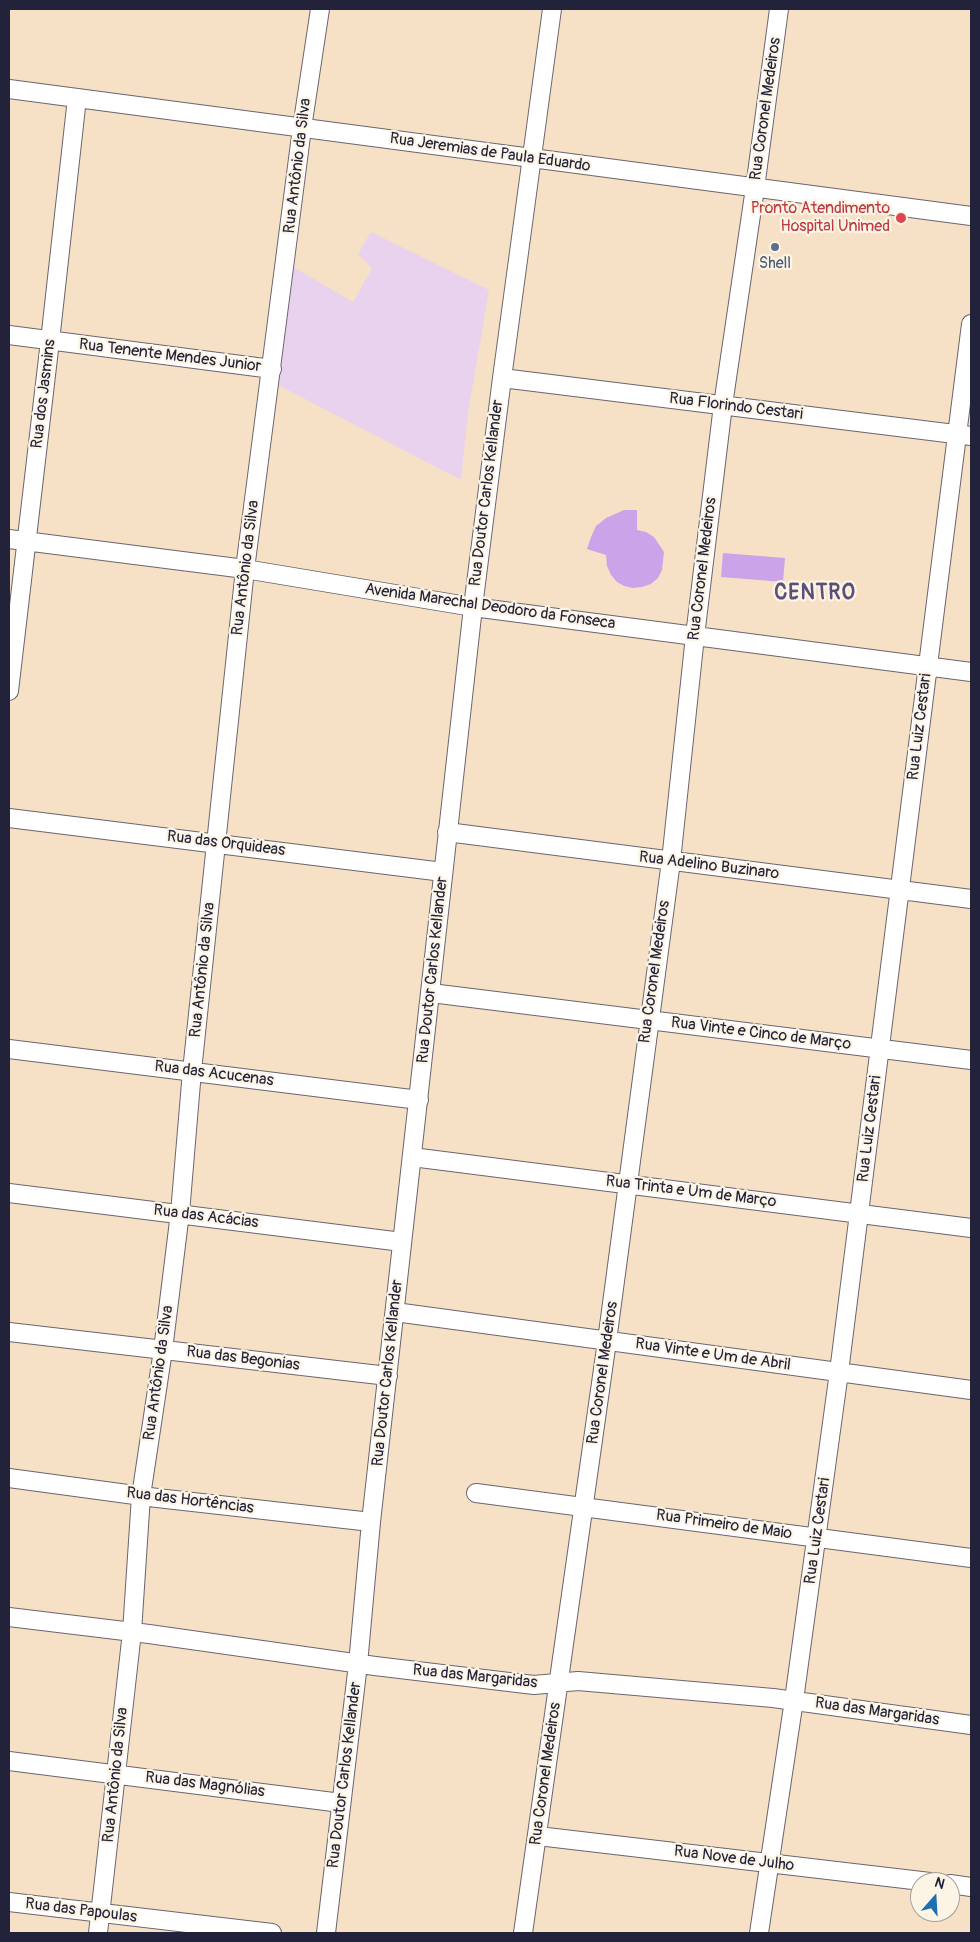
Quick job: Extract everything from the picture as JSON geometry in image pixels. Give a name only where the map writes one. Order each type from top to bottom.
[{"type":"street","name":"Rua Antônio da Silva","points":[[98,1933],[132,1632],[141,1496],[163,1350],[180,1213],[192,1071],[245,569],[302,128],[320,9]]},
{"type":"street","name":"Rua Doutor Carlos Kellander","points":[[326,1933],[358,1664],[402,1242],[473,607],[552,9]]},
{"type":"street","name":"Rua Coronel Medeiros","points":[[523,1933],[607,1341],[648,1020],[671,861],[695,636],[723,405],[779,9]]},
{"type":"street","name":"Rua Jeremias de Paula Eduardo","points":[[9,89],[971,216]]},
{"type":"street","name":"Rua dos Jasmins","points":[[9,691],[17,540],[50,341],[76,98]]},
{"type":"street","name":"Rua Luiz Cestari","points":[[759,1933],[817,1538],[860,1213],[928,667],[964,435],[971,324]]},
{"type":"street","name":"Rua Tenente Mendes Junior","points":[[9,335],[272,369]]},
{"type":"street","name":"Rua Florindo Cestari","points":[[502,378],[964,435]]},
{"type":"street","name":"Avenida Marechal Deodoro da Fonseca","points":[[17,540],[245,569],[473,607],[971,672]]},
{"type":"street","name":"Rua das Orquideas","points":[[9,818],[443,872]]},
{"type":"street","name":"Rua Adelino Buzinaro","points":[[447,832],[971,899]]},
{"type":"street","name":"Rua Vinte e Cinco de Março","points":[[431,993],[971,1060]]},
{"type":"street","name":"Rua das Acucenas","points":[[9,1049],[419,1100]]},
{"type":"street","name":"Rua Trinta e Um de Março","points":[[412,1157],[971,1228]]},
{"type":"street","name":"Rua das Acácias","points":[[9,1193],[402,1242]]},
{"type":"street","name":"Rua Vinte e Um de Abril","points":[[395,1312],[971,1390]]},
{"type":"street","name":"Rua das Begonias","points":[[9,1332],[388,1376]]},
{"type":"street","name":"Rua das Hortências","points":[[9,1478],[141,1496],[372,1522]]},
{"type":"street","name":"Rua Primeiro de Maio","points":[[476,1493],[971,1558]]},
{"type":"street","name":"Rua das Margaridas","points":[[9,1617],[132,1632],[358,1664],[534,1685],[578,1681],[794,1700],[971,1725]]},
{"type":"street","name":"Rua das Magnólias","points":[[9,1761],[341,1803]]},
{"type":"street","name":"Rua Nove de Julho","points":[[538,1836],[910,1880]]},
{"type":"street","name":"Rua das Papoulas","points":[[9,1902],[272,1933]]},
{"type":"shaded area","points":[[371,232],[489,290],[468,413],[461,480],[278,385],[292,266],[353,302],[372,268],[358,254]]},
{"type":"building","points":[[624,510],[637,510],[637,530],[646,532],[654,537],[664,552],[662,570],[658,578],[651,584],[642,587],[633,588],[617,582],[607,566],[606,555],[587,549],[596,526],[606,518]]},
{"type":"building","points":[[723,553],[785,558],[783,582],[721,577]]},
{"type":"place","name":"Pronto Atendimento Hospital Unimed","points":[[901,218]]},
{"type":"place","name":"Shell","points":[[775,247]]},
{"type":"district","name":"CENTRO","points":[[815,594]]}]
